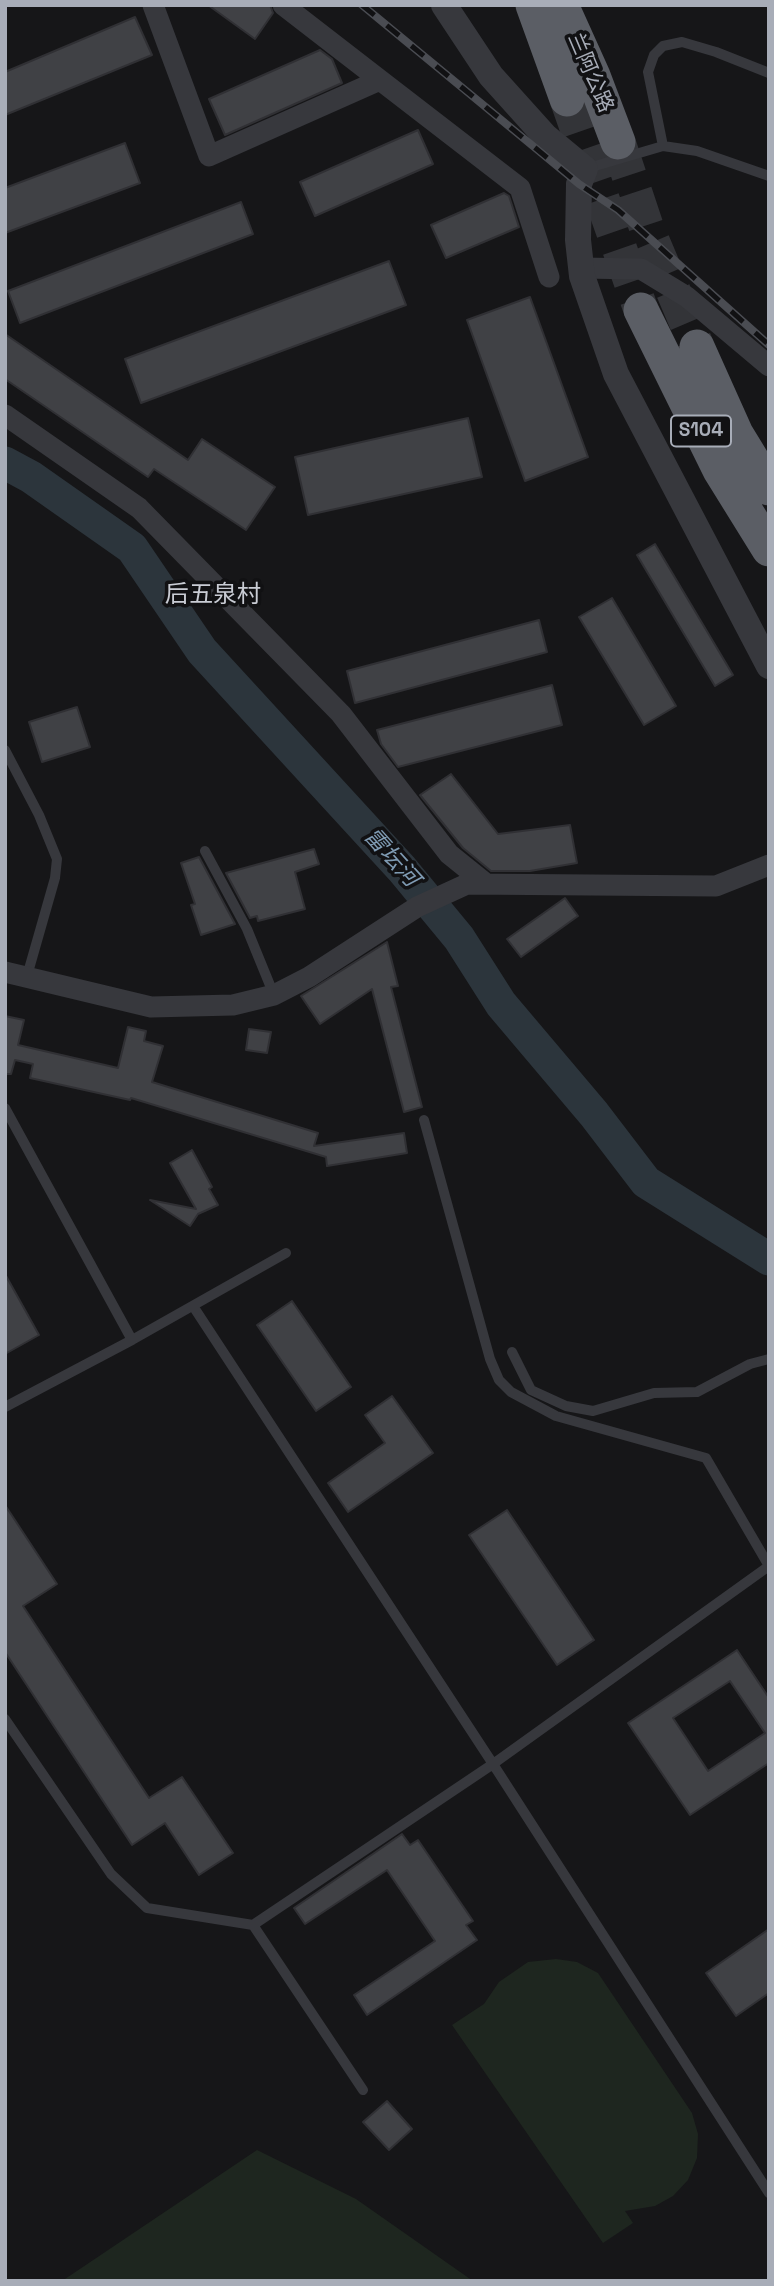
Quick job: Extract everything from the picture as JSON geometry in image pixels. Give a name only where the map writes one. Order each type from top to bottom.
[{"type":"highway","name":"兰阿公路","points":[[533,5],[567,99]]},
{"type":"highway","name":"兰阿公路","points":[[561,5],[593,76],[618,142]]},
{"type":"highway","name":"S104","points":[[641,310],[720,470],[769,548]]},
{"type":"highway","name":"S104","points":[[697,347],[736,434],[769,488]]},
{"type":"street","points":[[153,5],[209,156],[380,80]]},
{"type":"street","points":[[283,5],[520,188],[550,277]]},
{"type":"street","points":[[444,5],[491,76],[545,136],[585,169],[579,184],[581,268],[616,374],[769,666]]},
{"type":"street","points":[[581,268],[641,270],[687,297],[769,366]]},
{"type":"street","points":[[5,415],[139,508],[341,714],[449,854],[476,884]]},
{"type":"street","points":[[5,972],[151,1007],[211,1008],[274,995],[309,977],[417,906],[476,884],[716,886],[769,864]]},
{"type":"lane","points":[[663,146],[648,72],[654,55],[663,46],[682,42],[769,73]]},
{"type":"lane","points":[[585,169],[663,146],[696,151],[769,176]]},
{"type":"lane","points":[[5,750],[39,815],[57,859],[55,878],[27,976]]},
{"type":"lane","points":[[205,851],[247,929],[274,995]]},
{"type":"lane","points":[[5,1108],[132,1340]]},
{"type":"lane","points":[[5,1718],[111,1874],[147,1908],[253,1925],[493,1763],[769,1566],[706,1458],[556,1416],[511,1392],[499,1380],[490,1359],[424,1120]]},
{"type":"lane","points":[[5,1406],[132,1340],[286,1253]]},
{"type":"lane","points":[[193,1306],[493,1763],[769,2193]]},
{"type":"lane","points":[[512,1352],[531,1390],[556,1403],[593,1411],[654,1393],[697,1392],[750,1364],[769,1359]]},
{"type":"lane","points":[[253,1925],[363,2090]]},
{"type":"shaded area","points":[[556,1959],[577,1962],[598,1973],[692,2113],[698,2134],[697,2158],[688,2180],[673,2196],[655,2206],[625,2211],[633,2223],[603,2243],[452,2025],[484,2004],[499,1982],[528,1962]]},
{"type":"shaded area","points":[[257,2150],[356,2199],[473,2281],[62,2281]]},
{"type":"building","points":[[208,5],[270,5],[273,13],[255,39]]},
{"type":"building","points":[[135,17],[152,55],[5,115],[5,72]]},
{"type":"building","points":[[320,50],[332,59],[342,83],[225,135],[209,99]]},
{"type":"building","points":[[418,130],[433,164],[315,216],[300,182]]},
{"type":"building","points":[[125,143],[140,183],[5,233],[5,188]]},
{"type":"building","points":[[504,193],[509,196],[519,227],[446,258],[431,225]]},
{"type":"building","points":[[241,202],[253,234],[20,323],[8,291]]},
{"type":"building","points":[[389,261],[406,305],[141,403],[125,359]]},
{"type":"building","points":[[530,297],[588,457],[525,481],[467,320]]},
{"type":"building","points":[[5,334],[188,460],[202,439],[275,487],[246,530],[154,469],[148,477],[5,379]]},
{"type":"building","points":[[468,418],[482,477],[308,515],[295,457]]},
{"type":"building","points":[[655,544],[733,675],[715,686],[637,555]]},
{"type":"building","points":[[612,598],[676,706],[644,725],[579,617]]},
{"type":"building","points":[[539,620],[547,652],[355,703],[347,671]]},
{"type":"building","points":[[552,685],[562,725],[398,767],[381,744],[377,730]]},
{"type":"building","points":[[77,707],[90,747],[42,762],[29,722]]},
{"type":"building","points":[[451,774],[498,834],[570,825],[577,863],[530,871],[491,871],[463,848],[420,795]]},
{"type":"building","points":[[314,849],[319,864],[295,872],[305,909],[258,921],[257,916],[250,918],[226,873]]},
{"type":"building","points":[[199,857],[235,924],[201,935],[191,905],[195,904],[181,863]]},
{"type":"building","points":[[565,898],[578,916],[521,957],[507,939]]},
{"type":"building","points":[[387,942],[398,986],[391,987],[422,1107],[404,1112],[372,989],[320,1024],[301,996]]},
{"type":"building","points":[[5,1016],[24,1020],[18,1045],[118,1068],[128,1027],[146,1031],[144,1041],[163,1046],[152,1082],[318,1133],[314,1146],[404,1133],[407,1153],[327,1166],[326,1157],[131,1098],[130,1100],[30,1078],[33,1064],[15,1060],[11,1074],[5,1074]]},
{"type":"building","points":[[249,1029],[271,1032],[267,1053],[246,1050]]},
{"type":"building","points":[[192,1150],[212,1187],[209,1189],[218,1205],[198,1214],[190,1226],[150,1200],[196,1209],[170,1163]]},
{"type":"building","points":[[5,1274],[39,1335],[5,1354]]},
{"type":"building","points":[[292,1301],[351,1387],[316,1411],[257,1325]]},
{"type":"building","points":[[392,1396],[433,1453],[348,1512],[328,1483],[385,1443],[365,1415]]},
{"type":"building","points":[[5,1505],[57,1584],[23,1606],[149,1798],[182,1777],[233,1853],[199,1875],[165,1823],[132,1845],[5,1652]]},
{"type":"building","points":[[507,1510],[594,1640],[557,1665],[469,1535]]},
{"type":"building","points":[[737,1650],[769,1698],[769,1763],[690,1815],[628,1723]],"holes":[[[730,1681],[765,1733],[708,1771],[673,1718]]]},
{"type":"building","points":[[402,1834],[410,1845],[418,1840],[473,1921],[466,1925],[477,1940],[367,2015],[354,1995],[435,1941],[387,1870],[305,1924],[294,1908]]},
{"type":"building","points":[[769,1929],[769,1993],[736,2016],[706,1973]]},
{"type":"building","points":[[387,2101],[412,2129],[389,2150],[363,2122]]},
{"type":"waterway","name":"雷坛河","points":[[5,463],[31,477],[132,548],[202,651],[402,869],[459,938],[501,1004],[594,1114],[646,1182],[769,1259]]},
{"type":"tunnel","points":[[567,99],[641,310]]},
{"type":"tunnel","points":[[618,142],[647,229],[697,347]]},
{"type":"railway","points":[[362,5],[579,184],[618,210],[769,345]]},
{"type":"district","name":"后五泉村","points":[[213,595]]}]
